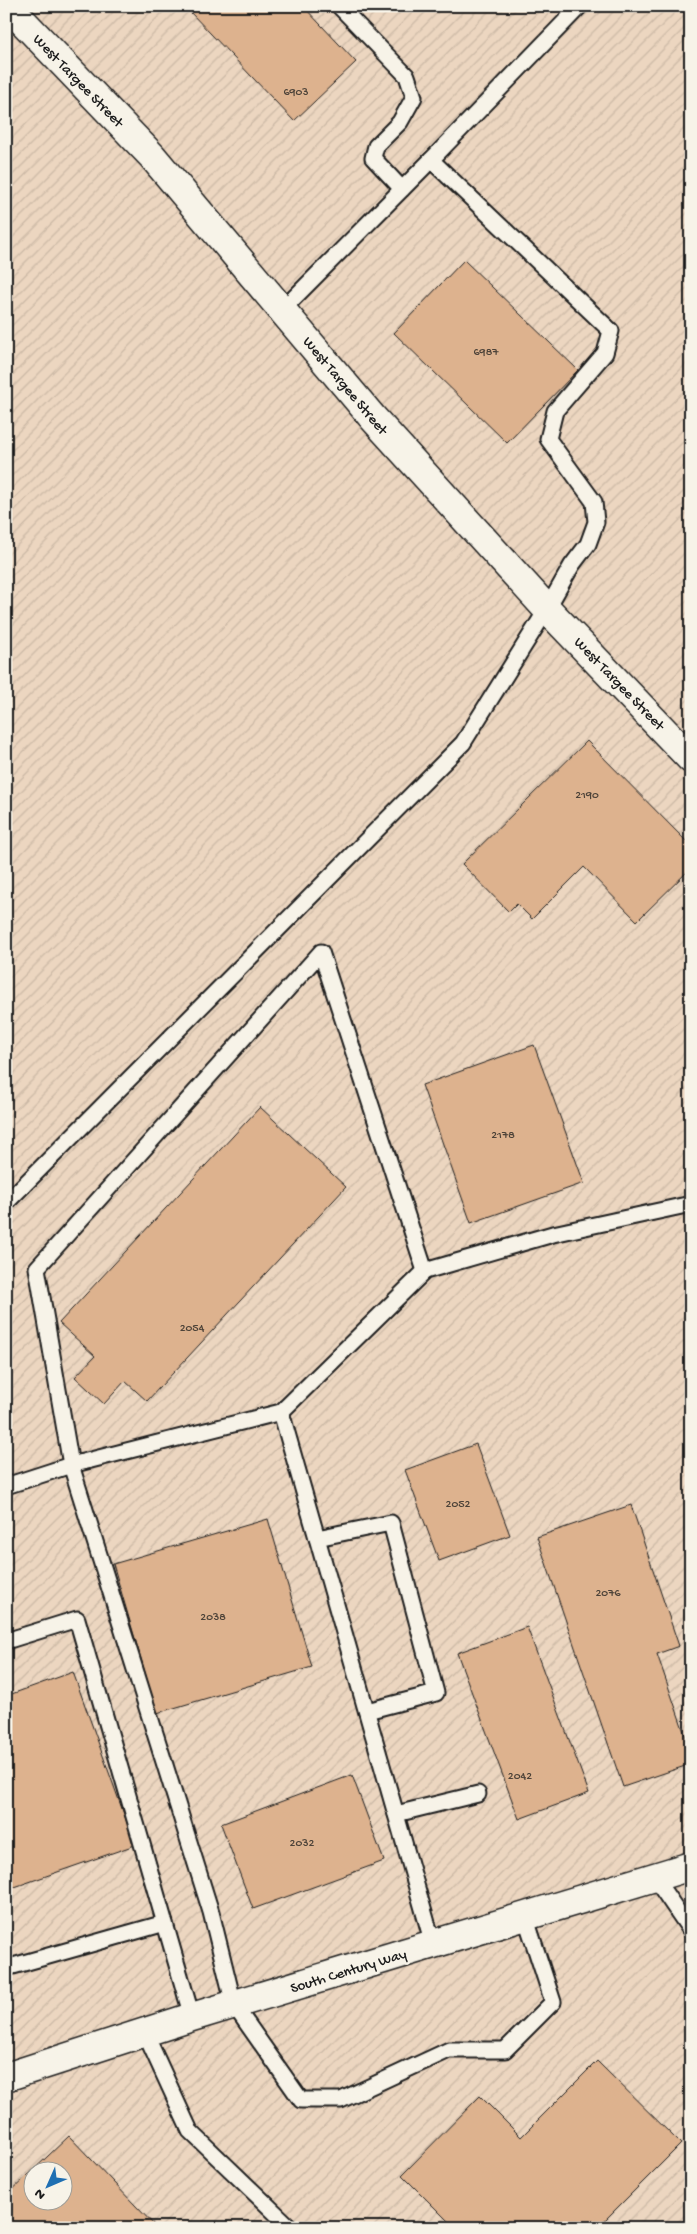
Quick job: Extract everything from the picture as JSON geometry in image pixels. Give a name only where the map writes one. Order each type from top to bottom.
[{"type":"street","name":"West Targee Street","points":[[8,6],[152,156],[373,418],[548,609],[691,758]]},
{"type":"street","name":"South Century Way","points":[[6,2076],[192,2017],[691,1866]]},
{"type":"lane","points":[[339,6],[407,76],[414,97],[400,122],[376,146],[373,158],[402,189]]},
{"type":"lane","points":[[282,310],[580,6]]},
{"type":"lane","points":[[6,1203],[463,743],[548,609],[572,565],[588,544],[596,522],[594,502],[548,439],[555,411],[605,353],[611,331],[431,160]]},
{"type":"lane","points":[[425,1271],[321,952],[37,1268],[71,1465],[211,1912],[234,2005],[301,2100],[341,2100],[449,2050],[505,2050],[553,2002],[526,1916]]},
{"type":"lane","points":[[6,1486],[71,1465],[281,1412],[425,1271],[553,1234],[691,1204]]},
{"type":"lane","points":[[281,1412],[433,1944]]},
{"type":"lane","points":[[317,1538],[391,1523],[436,1693],[367,1711]]},
{"type":"lane","points":[[6,1641],[78,1619],[192,2017]]},
{"type":"lane","points":[[396,1814],[478,1794]]},
{"type":"lane","points":[[654,1877],[691,1931]]},
{"type":"lane","points":[[6,1968],[165,1923]]},
{"type":"lane","points":[[145,2033],[190,2131],[290,2228]]},
{"type":"shaded area","points":[[6,6],[691,6],[691,2228],[6,2228]]},
{"type":"building","points":[[196,6],[303,6],[356,62],[294,121],[190,12]]},
{"type":"building","points":[[464,260],[578,370],[507,443],[394,333]]},
{"type":"building","points":[[587,741],[691,846],[691,868],[637,921],[584,867],[532,919],[517,904],[509,912],[462,864]]},
{"type":"building","points":[[534,1045],[584,1183],[471,1223],[422,1085]]},
{"type":"building","points":[[260,1107],[346,1187],[147,1401],[125,1381],[104,1404],[75,1377],[95,1356],[59,1323]]},
{"type":"building","points":[[476,1444],[510,1535],[439,1561],[405,1470]]},
{"type":"building","points":[[631,1505],[679,1646],[657,1654],[691,1752],[691,1764],[623,1787],[537,1537]]},
{"type":"building","points":[[268,1519],[312,1667],[157,1713],[113,1564]]},
{"type":"building","points":[[527,1627],[589,1793],[519,1819],[457,1653]]},
{"type":"building","points":[[73,1672],[135,1845],[6,1890],[6,1696]]},
{"type":"building","points":[[352,1775],[384,1861],[253,1909],[221,1824]]},
{"type":"building","points":[[597,2061],[681,2144],[597,2228],[455,2228],[402,2175],[480,2096],[521,2137]]},
{"type":"building","points":[[69,2136],[157,2228],[6,2228],[6,2196],[22,2181],[22,2212],[72,2212],[72,2162],[42,2162]]}]
